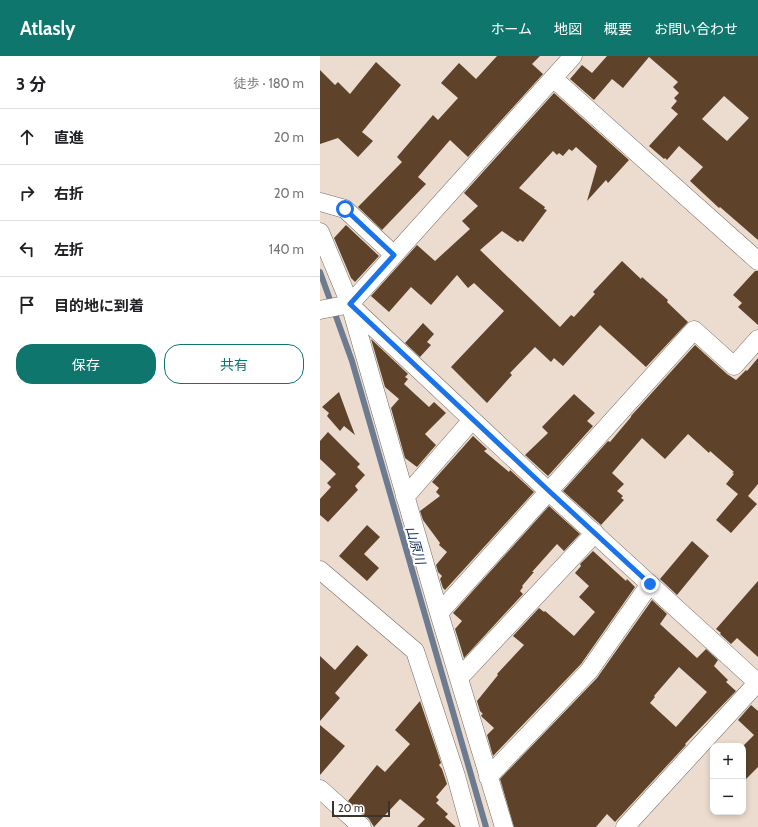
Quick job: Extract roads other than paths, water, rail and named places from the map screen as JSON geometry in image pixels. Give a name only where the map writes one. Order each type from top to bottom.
[{"type":"street","points":[[320,310],[350,304],[573,56]]},
{"type":"street","points":[[553,78],[758,261]]},
{"type":"street","points":[[320,202],[345,209],[394,255]]},
{"type":"street","points":[[320,232],[350,304],[439,613],[504,827]]},
{"type":"street","points":[[350,304],[472,420],[758,682],[625,827]]},
{"type":"street","points":[[439,613],[548,490],[694,330],[734,366],[758,339]]},
{"type":"street","points":[[405,497],[472,420]]},
{"type":"street","points":[[459,678],[595,533]]},
{"type":"street","points":[[320,570],[415,651],[456,776],[470,827]]},
{"type":"street","points":[[488,776],[589,671],[650,584]]},
{"type":"street","points":[[320,790],[362,827]]},
{"type":"waterway","name":"山原川","points":[[320,272],[352,361],[486,827]]}]
